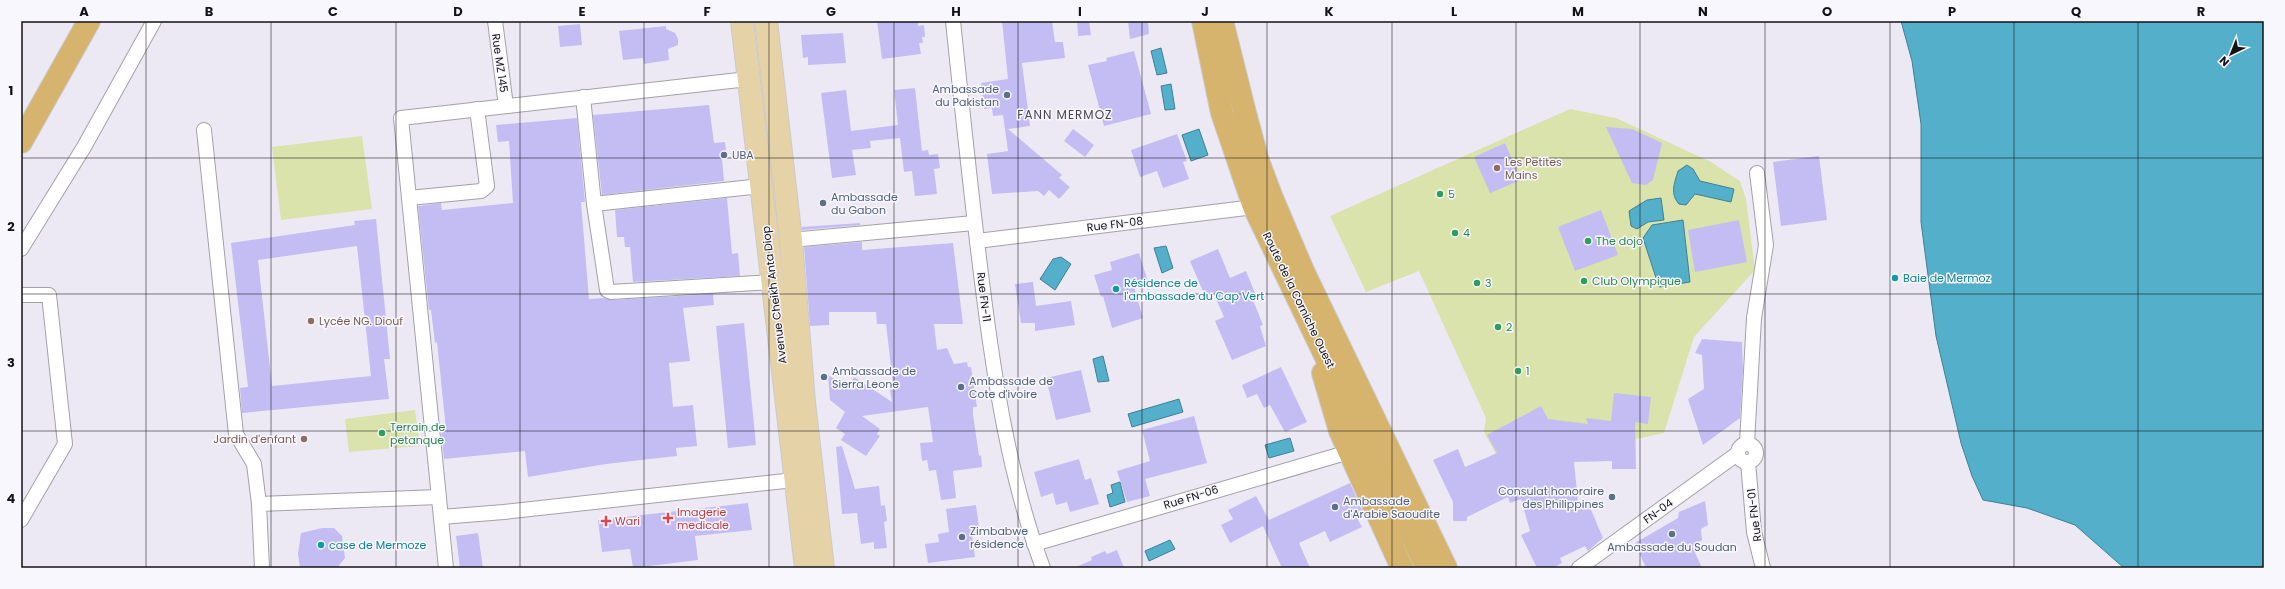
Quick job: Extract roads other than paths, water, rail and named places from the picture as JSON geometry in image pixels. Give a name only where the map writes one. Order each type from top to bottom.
[{"type":"highway","points":[[21,142],[88,21]]},
{"type":"highway","name":"Route de la Corniche Ouest","points":[[1203,21],[1222,113],[1254,207],[1277,259],[1313,329],[1427,568]]},
{"type":"highway","name":"Route de la Corniche Ouest","points":[[1222,21],[1258,161],[1292,245],[1446,568]]},
{"type":"highway","points":[[1292,245],[1304,254],[1320,276],[1406,463],[1458,568]]},
{"type":"highway","points":[[1313,329],[1328,392],[1340,431],[1402,568]]},
{"type":"main road","name":"Avenue Cheikh Anta Diop","points":[[742,21],[773,282],[794,480],[806,568]]},
{"type":"main road","name":"Avenue Cheikh Anta Diop","points":[[766,21],[791,240],[804,402],[823,568]]},
{"type":"street","points":[[21,249],[84,147],[154,21]]},
{"type":"street","name":"Rue MZ 145","points":[[494,21],[506,106]]},
{"type":"street","name":"Rue FN-11","points":[[953,21],[974,223],[992,360],[1015,475],[1034,544],[1043,568]]},
{"type":"street","points":[[446,568],[401,118],[748,79]]},
{"type":"street","points":[[583,97],[594,204],[606,288],[609,292],[773,282]]},
{"type":"street","points":[[409,198],[481,191],[487,186],[477,109]]},
{"type":"street","points":[[204,130],[236,434],[254,464],[259,504],[262,568]]},
{"type":"street","points":[[1743,458],[1753,460],[1756,452],[1753,446],[1747,443],[1754,318],[1766,245],[1758,173]]},
{"type":"street","points":[[594,204],[761,186]]},
{"type":"street","name":"Rue FN-08","points":[[977,241],[1254,207]]},
{"type":"street","points":[[791,240],[974,223]]},
{"type":"street","points":[[21,295],[49,295],[65,444],[21,520]]},
{"type":"street","name":"Rue FN-06","points":[[1034,544],[1349,452]]},
{"type":"street","name":"FN-04","points":[[1585,566],[1743,458]]},
{"type":"street","name":"Rue FN-01","points":[[1743,458],[1754,532],[1763,568]]},
{"type":"street","points":[[441,517],[504,512],[794,480]]},
{"type":"street","points":[[259,504],[439,496]]},
{"type":"water","points":[[1901,21],[2264,21],[2264,568],[2124,568],[2075,525],[2027,508],[1983,500],[1972,476],[1961,443],[1936,336],[1921,222],[1921,124],[1912,61]]},
{"type":"water","points":[[1161,48],[1167,73],[1157,75],[1151,51]]},
{"type":"water","points":[[1171,84],[1175,109],[1165,110],[1161,86]]},
{"type":"water","points":[[1199,129],[1208,155],[1191,161],[1182,135]]},
{"type":"water","points":[[1687,165],[1693,169],[1700,181],[1734,189],[1731,202],[1695,194],[1686,205],[1679,204],[1674,196],[1674,185],[1678,171]]},
{"type":"water","points":[[1661,198],[1664,220],[1648,222],[1637,229],[1631,226],[1629,211],[1647,200]]},
{"type":"water","points":[[1683,220],[1690,282],[1659,287],[1643,238],[1652,225]]},
{"type":"water","points":[[1166,246],[1173,268],[1162,273],[1154,248]]},
{"type":"water","points":[[1061,257],[1071,264],[1055,290],[1040,279],[1053,259]]},
{"type":"water","points":[[1103,356],[1109,381],[1098,382],[1093,359]]},
{"type":"water","points":[[1179,399],[1183,412],[1132,427],[1128,414]]},
{"type":"water","points":[[1290,438],[1294,451],[1269,458],[1265,445]]},
{"type":"water","points":[[1120,482],[1125,502],[1110,507],[1107,495],[1113,493],[1111,485]]},
{"type":"water","points":[[1170,540],[1175,549],[1149,561],[1145,551]]},
{"type":"place","name":"Ambassade du Pakistan","points":[[1007,95]]},
{"type":"place","name":"UBA","points":[[724,155]]},
{"type":"place","name":"Les Petites Mains","points":[[1497,168]]},
{"type":"place","name":"5","points":[[1440,194]]},
{"type":"place","name":"Ambassade du Gabon","points":[[823,203]]},
{"type":"place","name":"4","points":[[1455,233]]},
{"type":"place","name":"The dojo","points":[[1588,241]]},
{"type":"place","name":"Baie de Mermoz","points":[[1895,278]]},
{"type":"place","name":"Club Olympique","points":[[1584,281]]},
{"type":"place","name":"3","points":[[1477,283]]},
{"type":"place","name":"Résidence de l'ambassade du Cap Vert","points":[[1116,289]]},
{"type":"place","name":"Lycée NG. Diouf","points":[[311,321]]},
{"type":"place","name":"2","points":[[1498,327]]},
{"type":"place","name":"1","points":[[1518,371]]},
{"type":"place","name":"Ambassade de Sierra Leone","points":[[824,377]]},
{"type":"place","name":"Ambassade de Cote d'ivoire","points":[[961,387]]},
{"type":"place","name":"Terrain de petanque","points":[[382,433]]},
{"type":"place","name":"Jardin d'enfant","points":[[304,439]]},
{"type":"place","name":"Consulat honoraire des Philippines","points":[[1612,497]]},
{"type":"place","name":"Ambassade d'Arabie Saoudite","points":[[1335,507]]},
{"type":"place","name":"Imagerie medicale","points":[[668,518]]},
{"type":"place","name":"Wari","points":[[606,521]]},
{"type":"place","name":"Ambassade du Soudan","points":[[1672,534]]},
{"type":"place","name":"Zimbabwe résidence","points":[[962,537]]},
{"type":"place","name":"case de Mermoze","points":[[321,545]]},
{"type":"district","name":"FANN MERMOZ","points":[[1065,114]]}]
